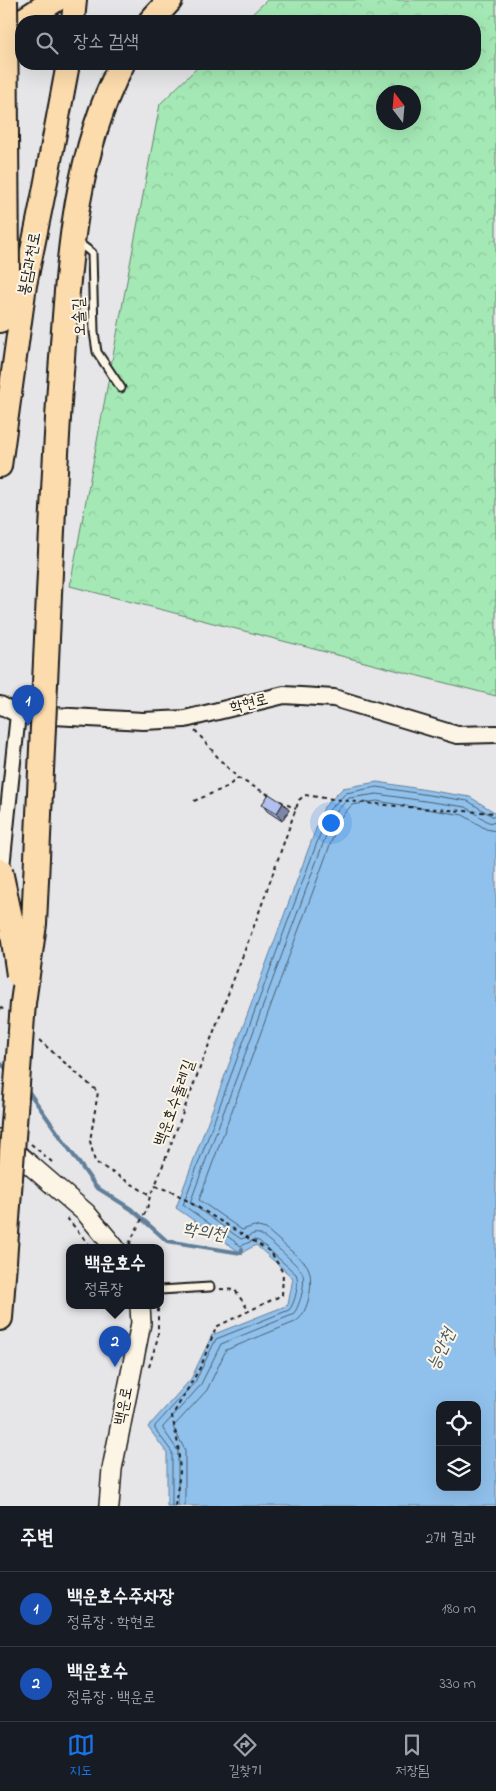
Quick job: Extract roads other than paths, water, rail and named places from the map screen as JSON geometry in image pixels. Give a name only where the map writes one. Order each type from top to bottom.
[{"type":"highway","points":[[0,4],[6,0]]},
{"type":"highway","points":[[0,320],[7,270],[6,0]]},
{"type":"highway","points":[[32,15],[55,0]]},
{"type":"highway","points":[[73,15],[74,0]]},
{"type":"highway","points":[[156,15],[170,0]]},
{"type":"highway","points":[[0,36],[15,26]]},
{"type":"highway","name":"봉담과천로","points":[[0,466],[25,285],[67,70]]},
{"type":"highway","points":[[10,1008],[34,924],[58,414],[68,274],[78,201],[90,150],[98,119],[119,70]]},
{"type":"highway","points":[[0,871],[12,926],[9,1191],[0,1318]]},
{"type":"main road","points":[[0,1139],[120,1244]]},
{"type":"main road","name":"백운로","points":[[109,1506],[112,1469],[141,1322],[140,1309]]},
{"type":"street","name":"학현로","points":[[0,705],[18,714],[143,721],[185,718],[284,695],[334,698],[457,735],[496,734]]},
{"type":"street","points":[[0,886],[18,714]]},
{"type":"lane","points":[[0,178],[16,186]]},
{"type":"lane","name":"오솔길","points":[[80,244],[92,253],[94,332],[98,352],[121,388]]},
{"type":"lane","points":[[164,1290],[210,1287]]},
{"type":"water","name":"능안천","points":[[377,782],[470,797],[496,813],[496,1506],[167,1506],[167,1453],[148,1427],[191,1379],[212,1335],[288,1305],[293,1278],[256,1245],[241,1253],[176,1208],[324,807],[343,788]]},
{"type":"waterway","name":"학의천","points":[[0,1063],[9,1071]]},
{"type":"waterway","name":"학의천","points":[[26,1088],[96,1187],[131,1209],[167,1241],[241,1253],[242,1249]]},
{"type":"place","name":"백운호수주차장","points":[[28,726]]},
{"type":"place","name":"백운호수","points":[[115,1367]]}]
